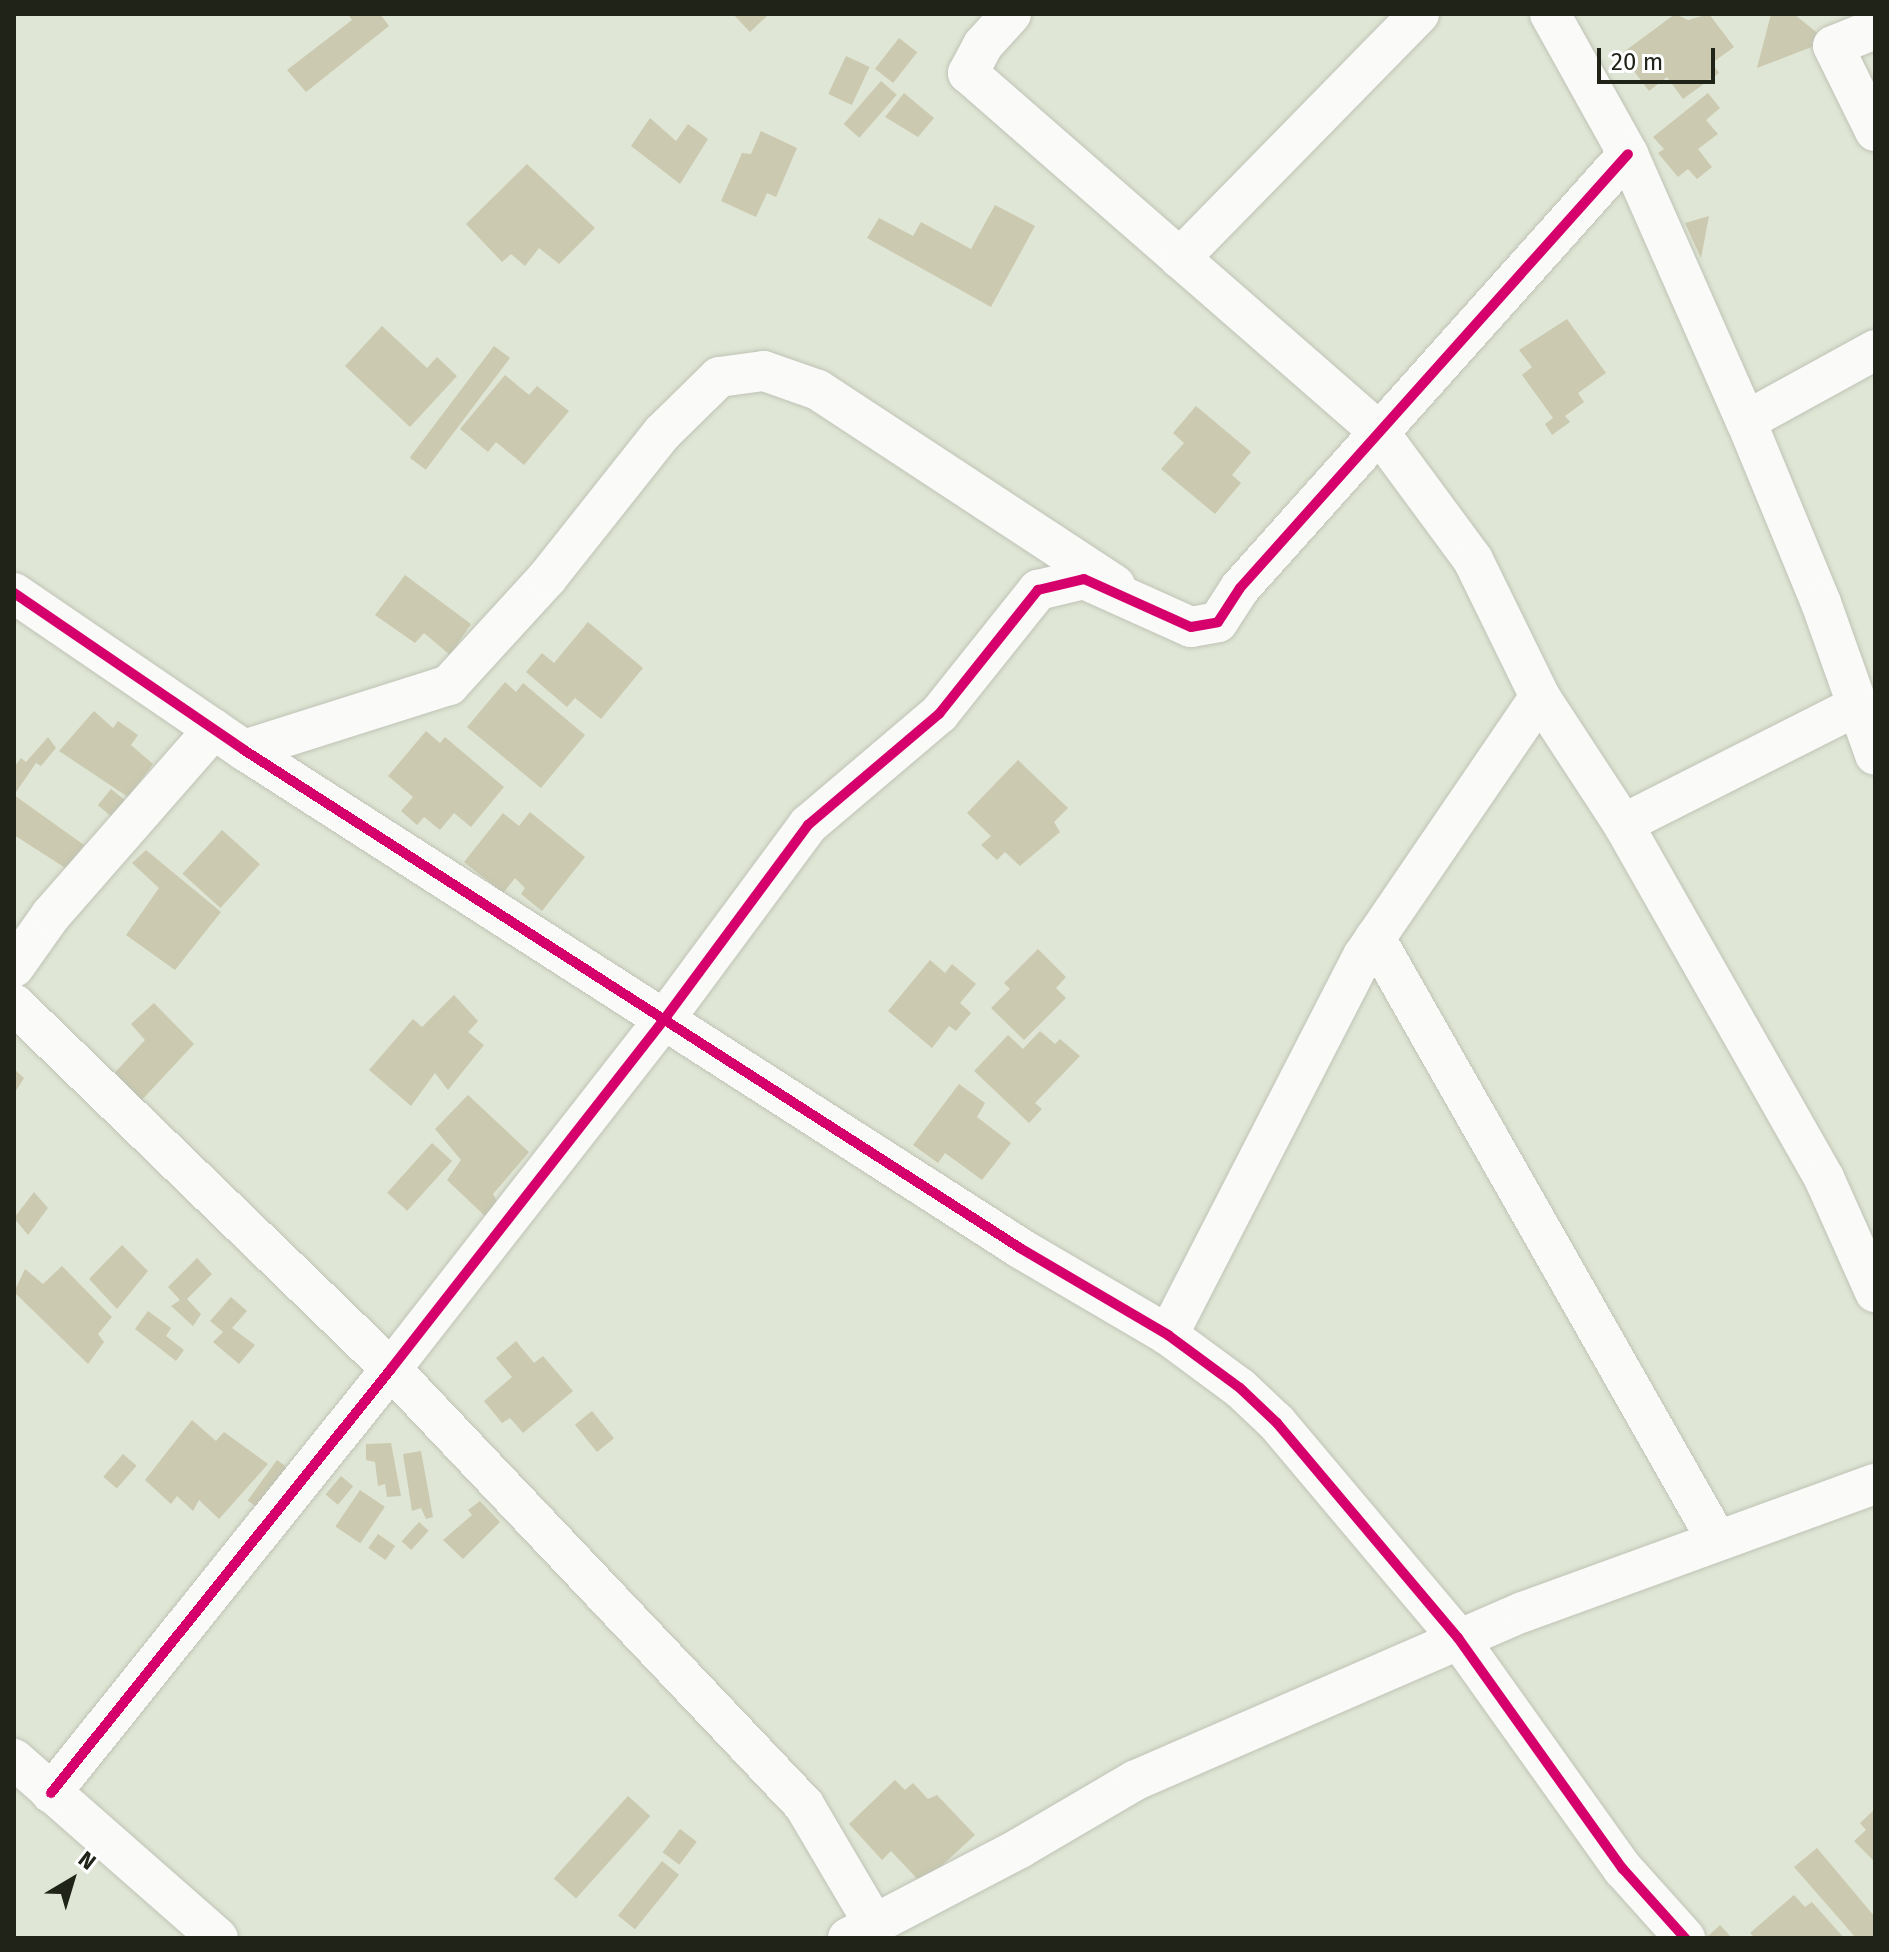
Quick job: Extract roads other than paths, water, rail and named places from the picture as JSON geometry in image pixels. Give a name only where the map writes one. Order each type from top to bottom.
[{"type":"street","points":[[1011,14],[983,45],[968,73],[1378,431],[1473,560],[1540,697],[1623,824],[1824,1178],[1875,1292]]},
{"type":"street","points":[[1180,258],[1419,14]]},
{"type":"street","points":[[1550,14],[1628,154],[1746,421],[1821,603],[1875,755]]},
{"type":"street","points":[[1875,29],[1833,46],[1875,131]]},
{"type":"street","points":[[14,967],[51,915],[229,740],[449,685],[547,578],[662,433],[719,377],[764,371],[818,390],[1135,598],[1191,627],[1218,622],[1240,588],[1628,154]]},
{"type":"street","points":[[1746,421],[1875,350]]},
{"type":"street","points":[[51,1793],[391,1369],[666,1017],[808,825],[939,714],[1038,590],[1084,579],[1135,598]]},
{"type":"street","points":[[14,593],[229,740],[666,1017],[1020,1248],[1168,1335],[1240,1388],[1277,1423],[1458,1638],[1623,1869],[1685,1938]]},
{"type":"street","points":[[1168,1335],[1375,938],[1540,697]]},
{"type":"street","points":[[1623,824],[1857,706]]},
{"type":"street","points":[[1375,938],[1717,1540]]},
{"type":"street","points":[[14,1004],[391,1369],[804,1805],[861,1930],[1020,1848],[1136,1780],[1458,1638],[1875,1484]]},
{"type":"street","points":[[14,1759],[218,1938]]}]
